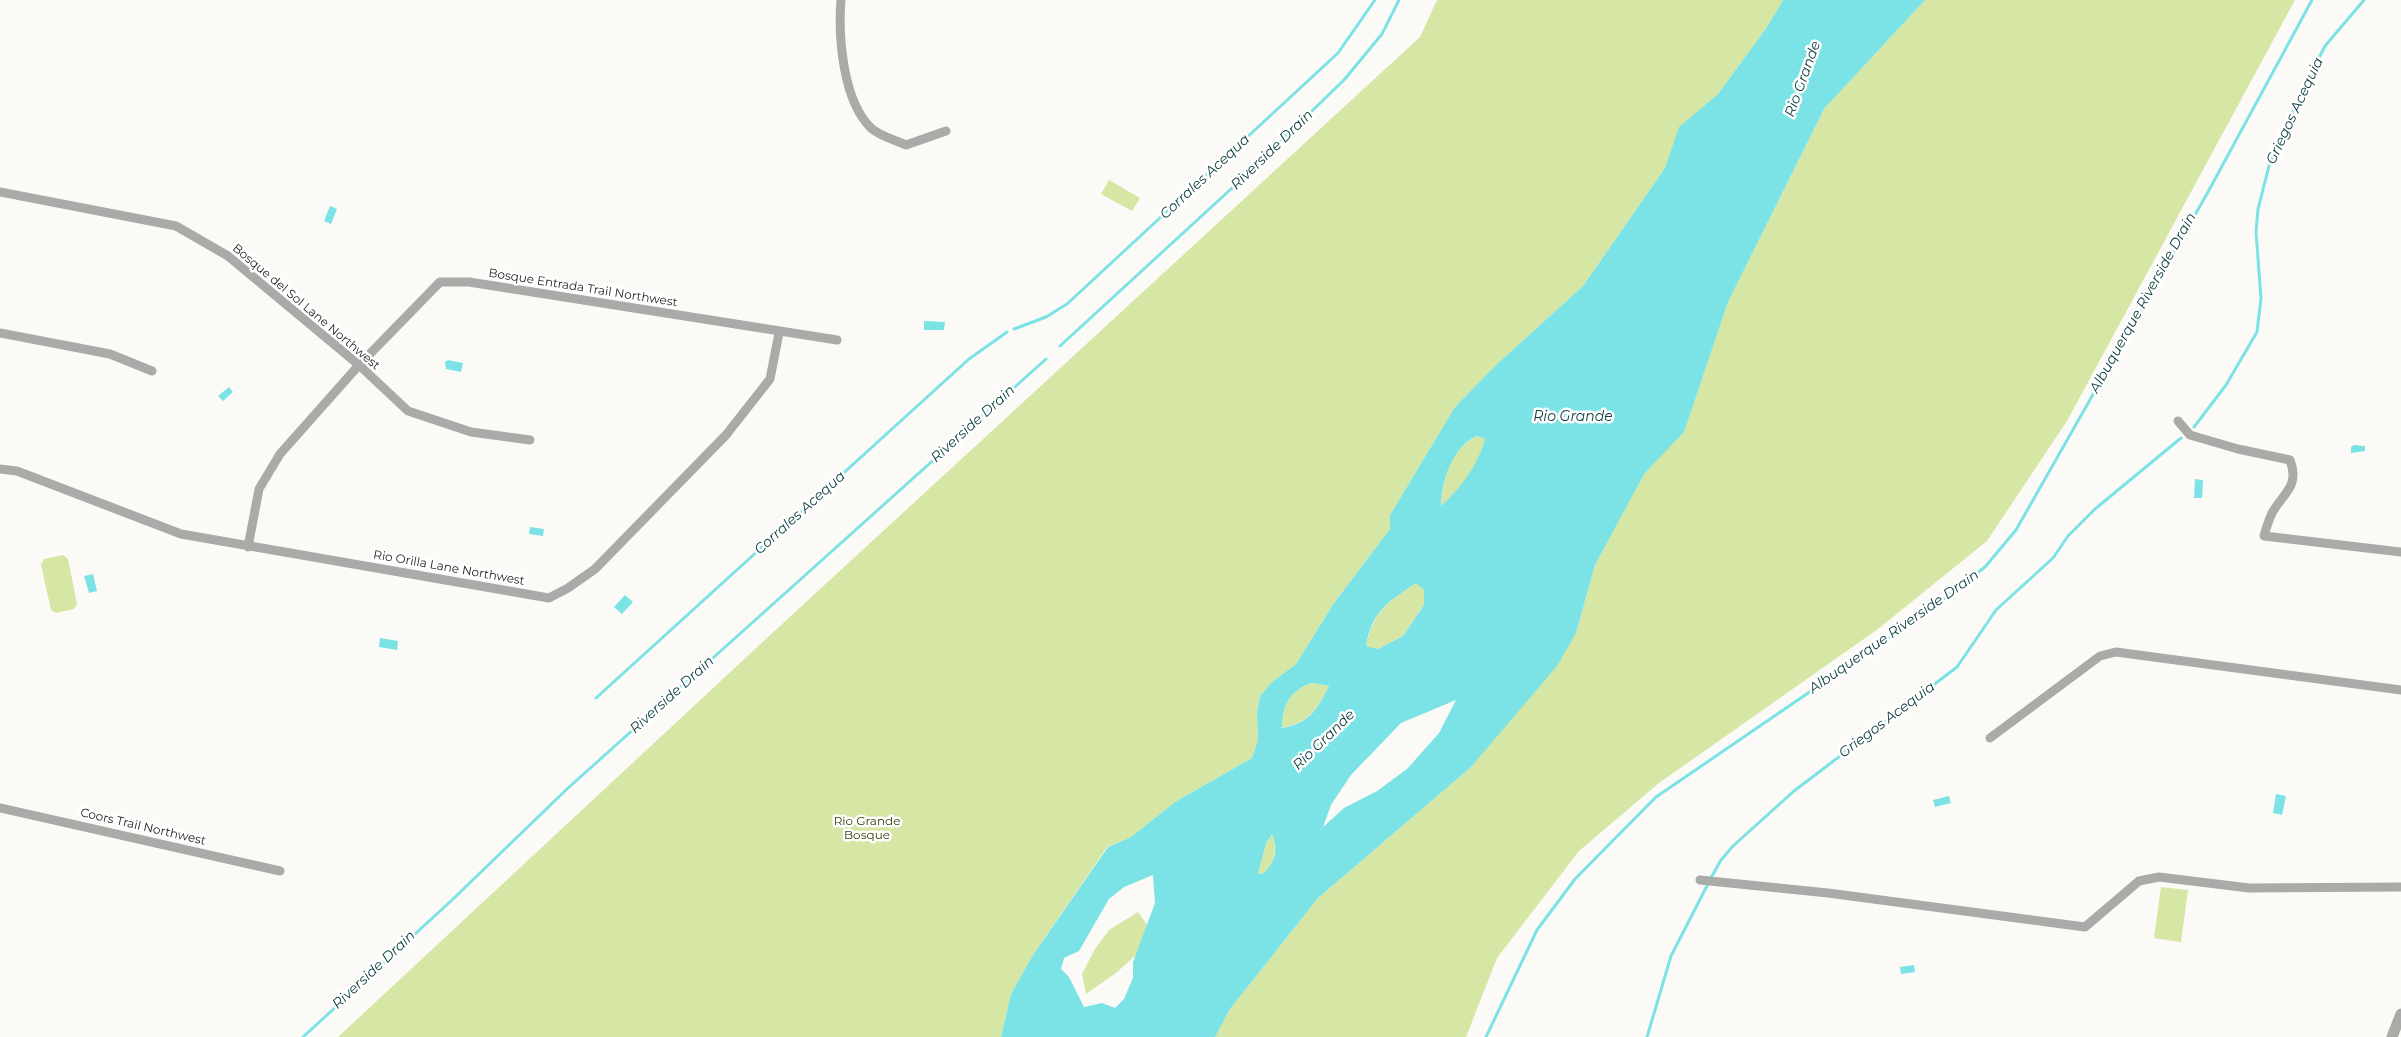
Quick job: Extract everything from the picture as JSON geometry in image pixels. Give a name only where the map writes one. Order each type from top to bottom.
[{"type":"street","points":[[841,0],[839,28],[852,99],[872,129],[906,145],[946,132]]},
{"type":"street","name":"Bosque del Sol Lane Northwest","points":[[0,192],[176,226],[228,256],[359,365],[408,411],[471,432],[530,440]]},
{"type":"street","name":"Bosque Entrada Trail Northwest","points":[[248,547],[260,489],[280,454],[359,365],[440,282],[469,282],[779,333],[837,340]]},
{"type":"street","points":[[0,333],[110,354],[152,371]]},
{"type":"street","name":"Rio Orilla Lane Northwest","points":[[0,469],[16,471],[181,534],[549,598],[568,588],[595,569],[726,435],[770,379],[779,333]]},
{"type":"street","points":[[2178,421],[2190,435],[2238,449],[2290,460],[2294,470],[2293,481],[2284,498],[2273,511],[2264,536],[2401,552]]},
{"type":"street","points":[[1990,738],[2100,656],[2116,652],[2401,690]]},
{"type":"street","name":"Coors Trail Northwest","points":[[0,808],[280,871]]},
{"type":"street","points":[[1702,880],[2084,927],[2139,881],[2159,877],[2249,888],[2401,887]]},
{"type":"street","points":[[2392,1037],[2401,1014]]},
{"type":"green space","name":"Rio Grande Bosque","points":[[1437,0],[1783,0],[1767,27],[1718,94],[1680,127],[1665,168],[1583,286],[1496,365],[1455,407],[1390,515],[1390,529],[1334,603],[1296,664],[1272,682],[1260,696],[1257,712],[1258,740],[1252,758],[1175,802],[1131,837],[1107,847],[1033,955],[1011,994],[1001,1037],[338,1037],[768,637],[1420,37]]},
{"type":"green space","points":[[1925,0],[2295,0],[2067,421],[1987,541],[1878,629],[1659,783],[1579,851],[1497,958],[1466,1037],[1215,1037],[1230,1009],[1318,898],[1470,768],[1576,633],[1595,565],[1644,473],[1684,431],[1728,302],[1824,109]]},
{"type":"green space","points":[[1109,180],[1140,198],[1132,211],[1101,194]]},
{"type":"green space","points":[[1477,436],[1485,439],[1474,467],[1441,507],[1446,476],[1454,457],[1460,449]]},
{"type":"green space","points":[[63,555],[68,559],[77,604],[74,609],[56,613],[51,610],[41,565],[44,559]]},
{"type":"green space","points":[[1416,583],[1424,590],[1424,605],[1403,636],[1378,649],[1366,646],[1373,624],[1383,608]]},
{"type":"green space","points":[[1312,683],[1329,686],[1316,708],[1299,722],[1281,728],[1289,700],[1298,690]]},
{"type":"green space","points":[[1272,834],[1275,845],[1273,859],[1264,873],[1258,874],[1266,843]]},
{"type":"green space","points":[[2161,887],[2188,890],[2181,942],[2154,938]]},
{"type":"green space","points":[[1138,912],[1148,926],[1137,954],[1116,973],[1086,994],[1082,974],[1095,949],[1109,930]]},
{"type":"water","name":"Rio Grande","points":[[1783,0],[1925,0],[1824,109],[1728,302],[1684,432],[1644,474],[1595,565],[1576,633],[1557,666],[1470,768],[1318,898],[1230,1009],[1215,1037],[1001,1037],[1011,994],[1033,955],[1108,847],[1131,837],[1175,802],[1252,758],[1258,740],[1257,712],[1260,696],[1272,682],[1296,664],[1334,603],[1390,529],[1390,515],[1455,407],[1496,365],[1583,286],[1665,168],[1679,127],[1718,94],[1767,27]],"holes":[[[1477,436],[1485,439],[1478,458],[1468,476],[1441,506],[1446,475],[1450,465],[1468,441]],[[1416,583],[1424,590],[1424,605],[1403,636],[1378,649],[1366,646],[1377,616],[1397,596]],[[1312,683],[1329,686],[1316,709],[1306,719],[1282,728],[1286,706],[1298,690]],[[1456,700],[1439,733],[1407,769],[1377,791],[1344,808],[1323,827],[1331,805],[1351,775],[1401,723]],[[1272,834],[1275,855],[1264,873],[1258,874],[1266,843]],[[1153,875],[1155,903],[1133,962],[1133,978],[1124,999],[1115,1008],[1102,1003],[1084,1007],[1069,977],[1061,969],[1064,958],[1079,951],[1109,899],[1124,887]]]},
{"type":"water","points":[[330,206],[337,209],[331,224],[324,221]]},
{"type":"water","points":[[924,321],[945,322],[944,330],[924,330]]},
{"type":"water","points":[[448,360],[463,363],[461,372],[446,369],[445,362]]},
{"type":"water","points":[[229,387],[233,392],[223,401],[218,396]]},
{"type":"water","points":[[2354,445],[2365,446],[2365,451],[2351,453],[2351,447]]},
{"type":"water","points":[[2195,479],[2203,480],[2202,498],[2194,498]]},
{"type":"water","points":[[530,527],[544,529],[543,536],[529,534]]},
{"type":"water","points":[[93,574],[97,591],[89,593],[84,576]]},
{"type":"water","points":[[625,595],[633,602],[622,614],[614,607]]},
{"type":"water","points":[[380,638],[398,641],[397,650],[379,647]]},
{"type":"water","points":[[2276,794],[2286,796],[2282,815],[2273,813]]},
{"type":"water","points":[[1949,796],[1951,803],[1935,807],[1933,800]]},
{"type":"water","points":[[1914,965],[1915,972],[1901,974],[1900,967]]},
{"type":"waterway","name":"Corrales Acequa","points":[[1014,329],[1046,317],[1067,304],[1338,53],[1375,0]]},
{"type":"waterway","name":"Riverside Drain","points":[[1060,346],[1231,189],[1344,80],[1382,34],[1399,0]]},
{"type":"waterway","name":"Albuquerque Riverside Drain","points":[[1486,1037],[1537,930],[1575,879],[1656,797],[1931,609],[1985,567],[2016,530],[2208,192],[2312,0]]},
{"type":"waterway","name":"Griegos Acequia","points":[[2194,427],[2226,385],[2257,332],[2261,298],[2256,232],[2258,209],[2269,166],[2299,97],[2325,46],[2364,0]]},
{"type":"waterway","name":"Corrales Acequa","points":[[596,698],[969,359],[1007,332]]},
{"type":"waterway","name":"Riverside Drain","points":[[303,1037],[452,900],[567,789],[1046,359]]},
{"type":"waterway","name":"Griegos Acequia","points":[[1647,1037],[1671,956],[1721,860],[1733,846],[1794,791],[1957,667],[1996,610],[2053,558],[2068,536],[2095,509],[2181,438]]}]
